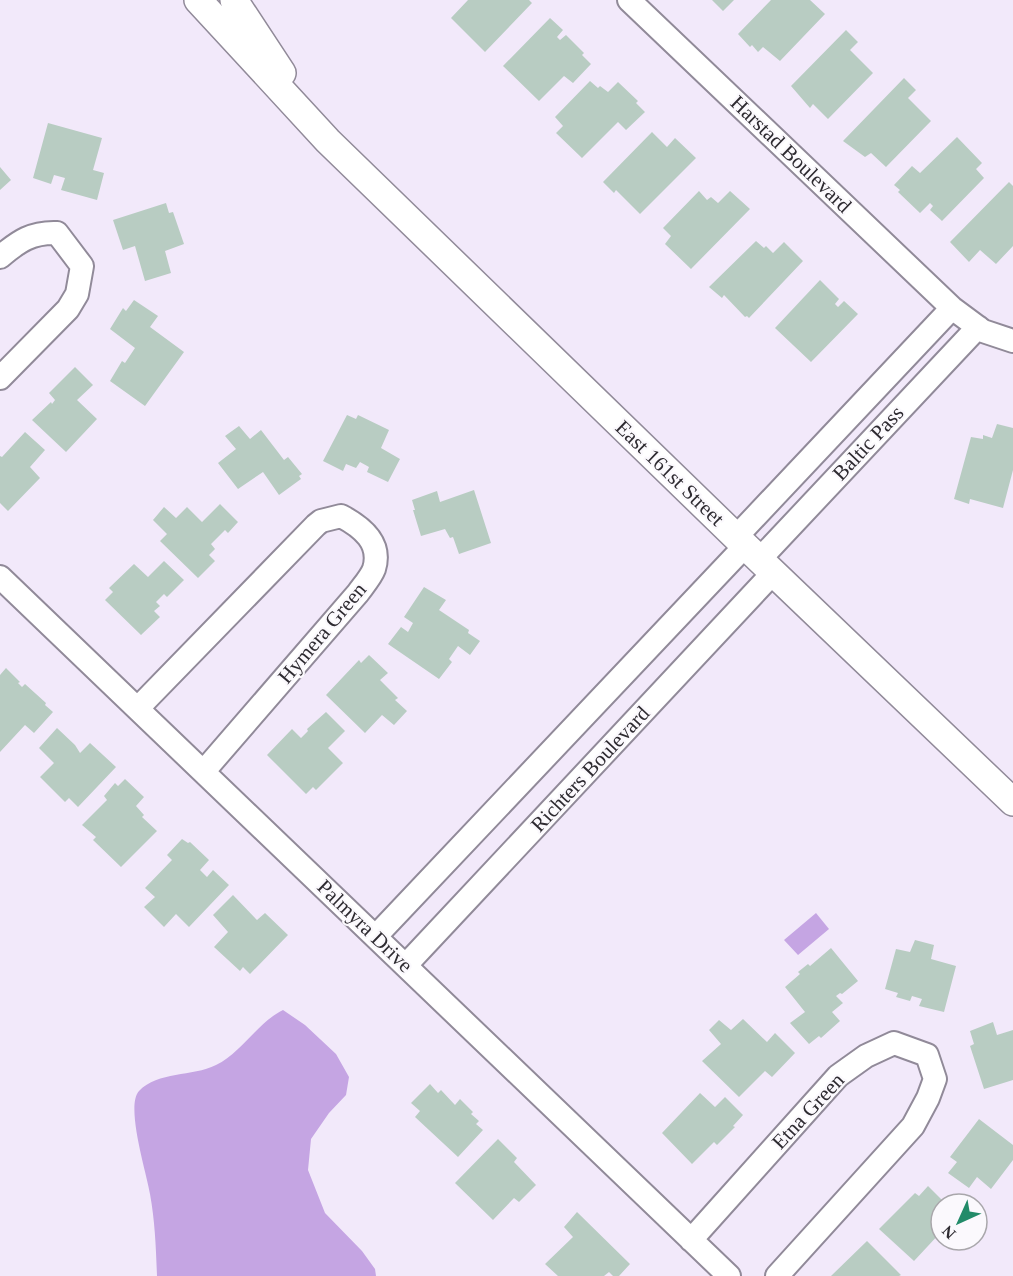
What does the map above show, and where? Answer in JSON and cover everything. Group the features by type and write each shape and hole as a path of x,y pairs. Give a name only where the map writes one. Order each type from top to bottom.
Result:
{"street":[{"name":"East 161st Street","path":"198,0 328,141 753,554 1013,802"},
{"name":"East 161st Street","path":"234,0 328,141"},
{"name":"Harstad Boulevard","path":"629,0 952,308 983,331 1013,341"},
{"path":"0,257 18,242 41,232 57,233 82,266 77,294 68,309 0,378"},
{"name":"Baltic Pass","path":"753,554 952,308"},
{"name":"Baltic Pass","path":"753,554 978,327"},
{"name":"Hymera Green","path":"138,708 316,525 321,521 341,516 356,524 373,542 377,553 374,571 358,593 204,771"},
{"name":"Richters Boulevard","path":"376,936 753,554"},
{"name":"Richters Boulevard","path":"406,965 753,554"},
{"name":"Palmyra Drive","path":"0,577 692,1240 719,1273"},
{"name":"Etna Green","path":"692,1240 838,1076 866,1056 894,1043 927,1055 935,1079 913,1126 777,1276"}],"shaded area":[{"path":"816,913 829,929 798,955 784,940"},
{"path":"283,1010 305,1025 336,1054 349,1077 346,1095 329,1113 311,1139 308,1170 325,1213 362,1251 375,1269 376,1276 157,1276 152,1204 138,1141 134,1111 135,1099 139,1091 156,1080 216,1065 234,1053 265,1022"}],"building":[{"path":"468,0 529,0 532,3 485,52 451,18"},
{"path":"712,0 734,0 723,11"},
{"path":"771,0 810,0 825,14 780,61 763,47 758,52 752,45 750,47 738,34"},
{"path":"550,18 563,30 557,37 560,40 566,35 584,53 582,55 591,64 573,83 564,76 539,101 503,66"},
{"path":"846,30 858,42 850,50 873,73 828,119 813,104 810,108 791,86"},
{"path":"904,78 916,90 908,98 931,121 886,167 871,153 865,157 843,141"},
{"path":"590,81 598,88 600,86 608,92 618,82 638,101 636,103 645,112 626,130 618,122 582,158 556,133 563,126 555,117"},
{"path":"48,123 102,138 93,170 104,173 97,200 61,190 65,178 54,175 51,184 33,178"},
{"path":"652,132 667,147 675,138 696,158 640,214 616,190 614,193 603,182"},
{"path":"957,137 982,163 976,169 984,178 942,221 930,210 933,206 930,203 920,213 898,192 900,190 894,185 912,166 920,173"},
{"path":"0,167 11,180 0,190"},
{"path":"1009,182 1013,186 1013,246 996,264 980,250 969,262 950,242"},
{"path":"699,191 707,200 711,197 718,203 730,191 750,209 691,269 665,244 671,236 663,228"},
{"path":"166,203 169,213 173,212 184,244 165,251 171,273 145,281 135,246 123,250 113,220"},
{"path":"756,241 773,253 784,242 803,261 749,318 745,317 724,295 722,298 709,287"},
{"path":"820,280 839,299 835,304 838,307 844,301 858,314 811,362 775,328"},
{"path":"134,300 158,316 150,327 184,352 145,406 110,381 122,361 125,363 135,348 110,329 123,308 126,311"},
{"path":"75,367 93,385 77,400 97,419 66,452 32,420 51,402 52,404 55,400 49,393"},
{"path":"347,415 356,419 358,415 389,430 381,448 400,459 388,482 367,472 369,467 360,462 356,468 346,464 343,471 323,461"},
{"path":"997,424 1013,428 1013,470 1003,508 970,499 969,504 954,499 971,437 983,439 983,435 992,438"},
{"path":"239,426 250,439 261,430 284,460 288,457 302,474 299,476 301,479 279,495 263,472 238,489 218,463 236,449 225,436"},
{"path":"25,432 45,450 30,467 40,478 8,511 0,503 0,456 2,457"},
{"path":"474,490 491,543 459,554 453,537 450,538 445,529 421,536 412,500 437,491 440,502"},
{"path":"220,504 238,522 228,533 225,530 211,544 215,549 209,555 215,561 198,578 160,541 167,534 153,520 164,507 176,518 187,507 202,522"},
{"path":"164,561 184,580 167,597 164,594 156,602 160,606 154,611 160,617 141,635 105,600 113,592 109,588 134,564 148,577"},
{"path":"424,587 446,600 439,610 469,630 468,633 480,641 470,655 458,646 449,659 452,662 439,679 388,644 401,627 408,632 413,623 404,617"},
{"path":"369,655 388,673 380,680 398,698 395,700 407,711 394,725 382,715 365,733 326,695 359,660 361,663"},
{"path":"6,668 22,687 25,684 53,712 34,733 25,725 0,752 0,675"},
{"path":"326,712 345,731 328,748 343,763 316,790 313,787 306,794 267,755 292,729 301,738 308,731 307,729"},
{"path":"57,728 80,753 90,743 116,767 78,807 69,798 65,802 40,777 54,763 39,748"},
{"path":"125,779 144,797 136,806 144,815 142,817 157,831 121,867 93,840 96,837 82,825 107,800 104,796 115,783 118,786"},
{"path":"182,839 190,842 209,860 200,870 207,877 213,870 229,885 189,927 176,914 164,927 144,907 155,897 145,888 172,860 167,855"},
{"path":"233,895 257,920 265,913 288,935 250,974 243,967 240,971 214,947 228,932 213,915"},
{"path":"915,940 934,945 931,959 956,966 944,1012 919,1006 922,999 912,996 910,1001 896,997 898,993 885,989 896,949 910,952"},
{"path":"831,948 858,981 836,996 843,1003 832,1012 840,1021 821,1038 819,1036 809,1044 790,1023 805,1012 785,987 800,974 798,972 808,964 810,966"},
{"path":"743,1019 767,1042 775,1033 795,1053 772,1077 765,1071 739,1097 702,1061 721,1044 709,1030 719,1020 731,1030"},
{"path":"993,1022 997,1035 1013,1030 1013,1080 984,1089 970,1046 974,1044 970,1031"},
{"path":"430,1084 438,1093 441,1090 455,1105 460,1099 473,1112 471,1114 479,1121 476,1124 483,1130 458,1157 415,1117 420,1111 411,1103"},
{"path":"700,1093 715,1107 725,1097 743,1115 733,1126 735,1127 717,1145 714,1142 692,1164 662,1133"},
{"path":"979,1119 1013,1145 1013,1160 991,1189 977,1177 969,1188 948,1173 957,1162 950,1157"},
{"path":"498,1139 517,1158 514,1162 536,1185 519,1202 514,1198 493,1220 455,1183"},
{"path":"928,1186 934,1192 929,1192 929,1245 914,1261 879,1229 915,1193 919,1196"},
{"path":"577,1212 630,1264 619,1276 613,1276 609,1272 604,1276 558,1276 545,1264 573,1237 564,1227"},
{"path":"867,1241 901,1275 831,1276"}]}
